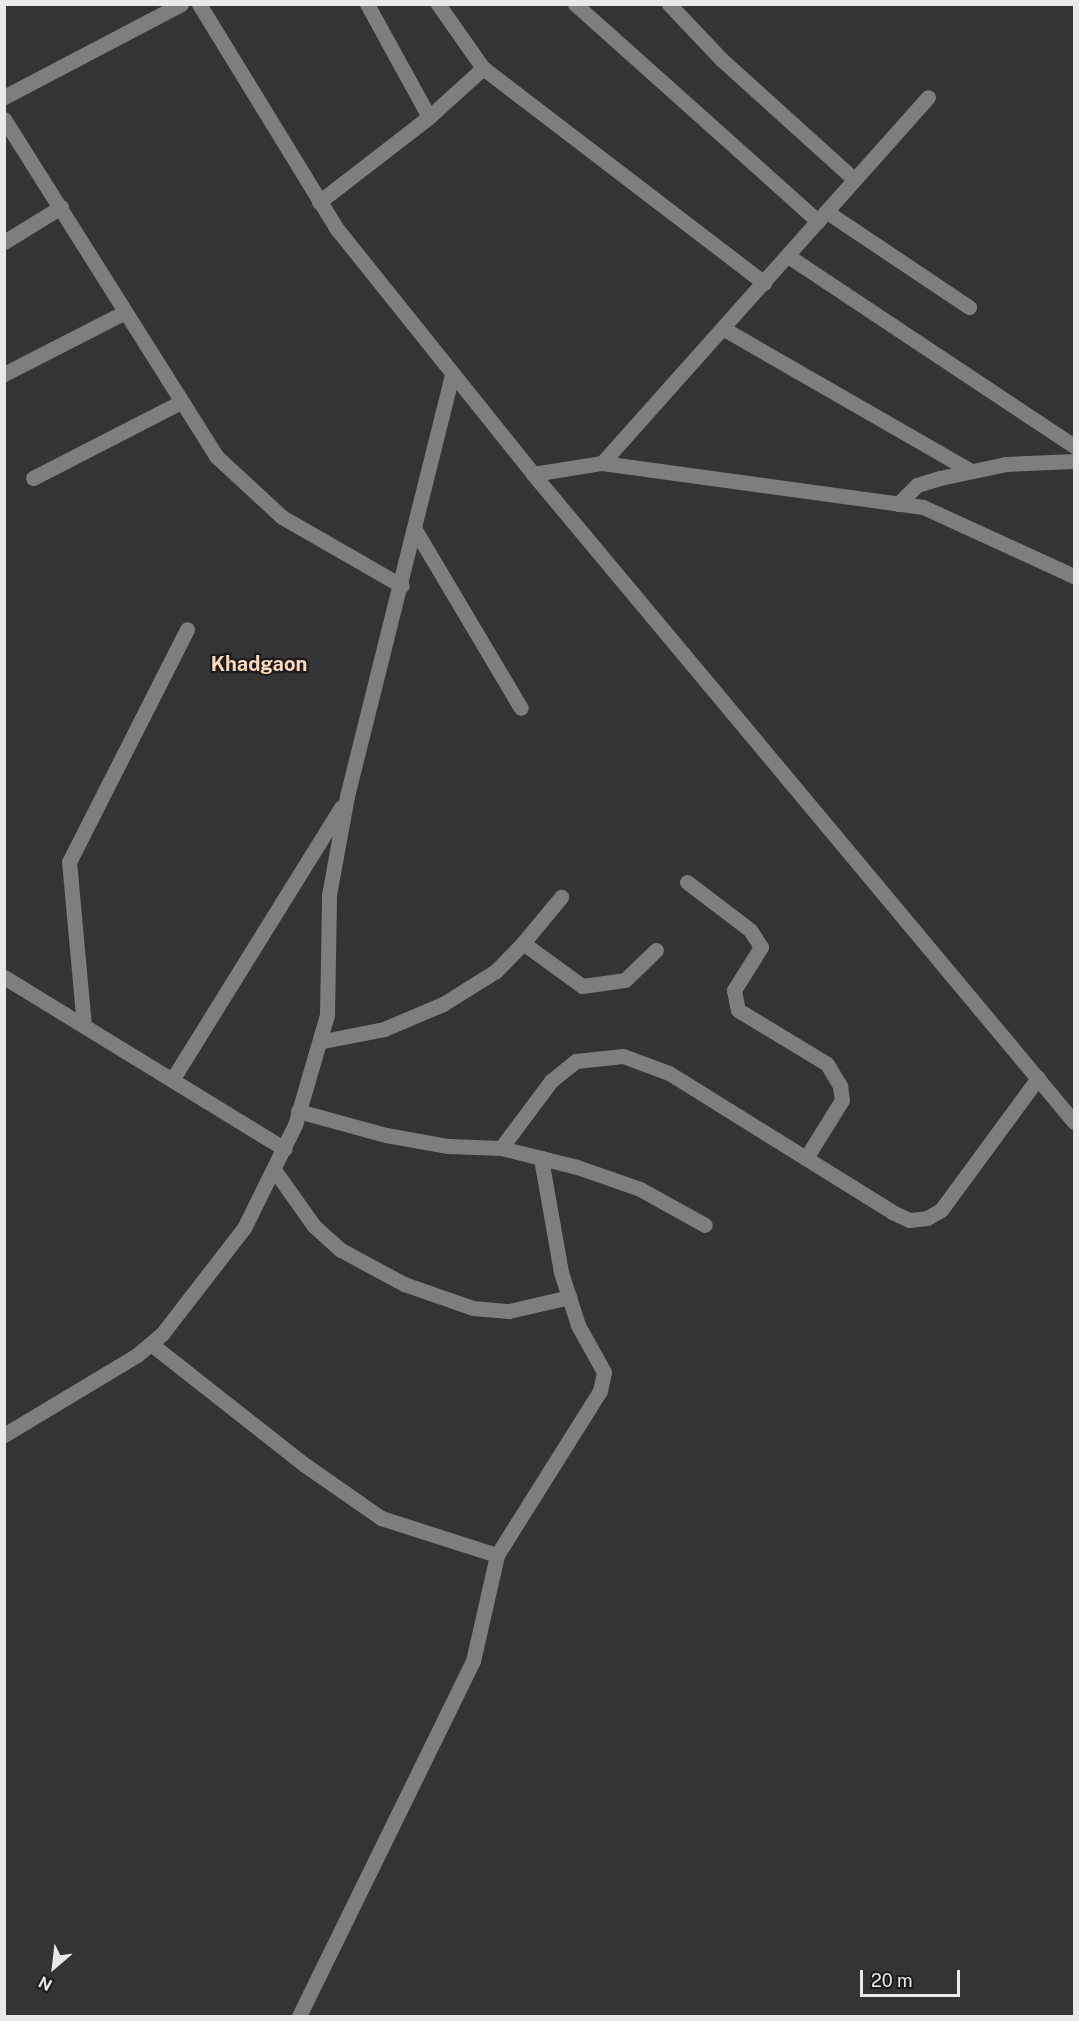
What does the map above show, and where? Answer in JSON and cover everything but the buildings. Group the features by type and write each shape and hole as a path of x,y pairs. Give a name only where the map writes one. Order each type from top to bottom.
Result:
{"street":[{"path":"4,97 181,4"},
{"path":"199,4 319,202 452,375 1074,1122"},
{"path":"367,4 429,117"},
{"path":"438,4 483,68 764,283"},
{"path":"575,4 823,216 969,307"},
{"path":"669,4 721,59 854,179"},
{"path":"319,202 429,117 483,68"},
{"path":"602,463 724,329 928,97"},
{"path":"4,119 61,207 180,402 217,457 260,501 402,586"},
{"path":"4,242 61,207"},
{"path":"788,256 1074,446"},
{"path":"4,374 125,312"},
{"path":"724,329 971,471"},
{"path":"4,1435 151,1344 218,1266 275,1171 285,1149 323,1041 330,975 330,895 347,796 402,586 452,375"},
{"path":"33,478 180,402"},
{"path":"898,504 917,484 971,471 1074,461"},
{"path":"533,474 602,463 898,504 947,515 1074,576"},
{"path":"414,528 521,708"},
{"path":"84,1026 69,862 187,629"},
{"path":"172,1080 347,796"},
{"path":"687,882 750,930 761,947 734,990 738,1010 827,1064 840,1086 842,1100 806,1158"},
{"path":"323,1041 384,1029 443,1004 496,971 523,944 561,897"},
{"path":"523,944 582,986 625,980 657,950"},
{"path":"4,977 285,1149"},
{"path":"501,1148 551,1081 576,1061 602,1055 639,1061 669,1073 892,1212 909,1220 927,1218 940,1210 1038,1078"},
{"path":"298,1111 386,1135 448,1146 501,1148 541,1158 640,1189 705,1225"},
{"path":"298,2016 473,1661 497,1555 600,1391 604,1372 578,1325 569,1297 541,1158"},
{"path":"275,1171 323,1234 341,1250 404,1284 472,1308 508,1311 569,1297"},
{"path":"151,1344 381,1518 497,1555"}],"district":[{"name":"Khadgaon","path":"259,664"}]}
